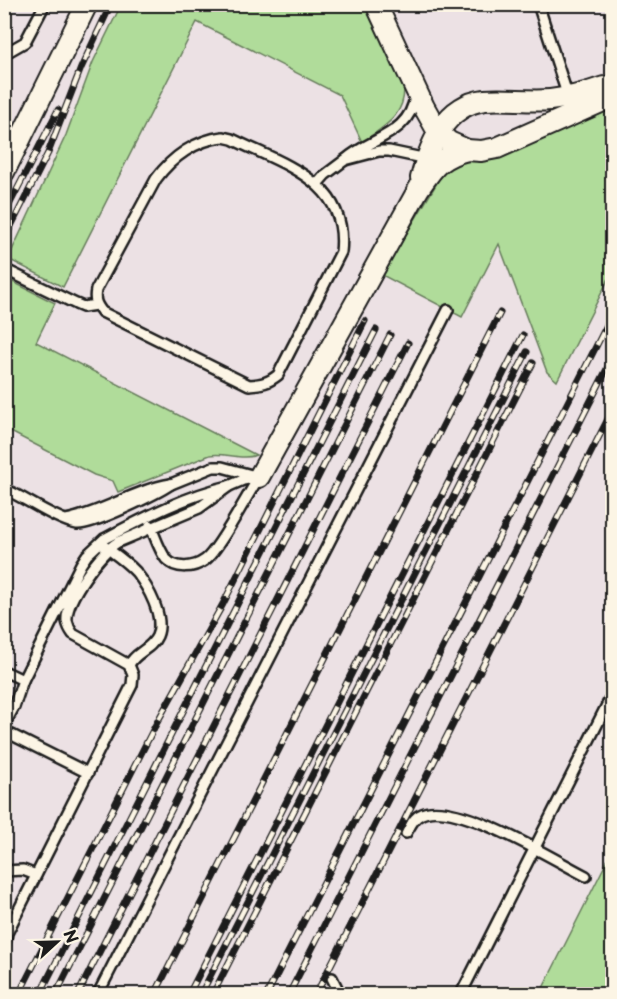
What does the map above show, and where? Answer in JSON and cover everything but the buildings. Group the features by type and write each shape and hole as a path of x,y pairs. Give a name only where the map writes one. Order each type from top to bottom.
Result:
{"street":[{"path":"4,172 87,4"},
{"path":"376,4 438,132 449,142 466,150"},
{"path":"259,477 418,190 436,164 434,160 438,132 450,116 469,104 484,100 549,100 612,84"},
{"path":"434,160 466,150 481,151 497,148 612,96"}],"lane":[{"path":"4,54 25,42 45,4"},
{"path":"538,4 568,97"},
{"path":"318,183 357,149 400,127 414,106 416,90"},
{"path":"223,137 232,139 318,183 335,207 343,236 341,252 278,375 269,382 249,385 102,312 96,305 94,297 96,290 156,178 165,166 193,146 207,139 223,137"},
{"path":"345,160 379,151 434,160"},
{"path":"4,269 83,307 96,305"},
{"path":"98,994 448,310"},
{"path":"4,489 77,524 89,522 213,467 222,467 259,477"},
{"path":"4,725 14,707 23,681 87,555 147,518 194,496 259,477"},
{"path":"147,518 169,562 177,566 195,566 211,555 259,477"},
{"path":"4,948 6,934 132,685 133,675 129,665 73,634 67,620 68,611 103,546 152,529 199,508 229,486"},
{"path":"103,546 135,572 159,615 160,624 152,645 135,656 129,665"},
{"path":"4,671 23,681"},
{"path":"461,994 612,695"},
{"path":"4,731 88,773"},
{"path":"406,833 420,815 429,812 443,812 479,820 586,876"},
{"path":"4,871 23,870 36,875"},
{"path":"332,978 340,994"}],"shaded area":[{"path":"5,5 612,5 612,994 5,994"}],"green space":[{"path":"121,5 366,5 403,80 404,91 399,110 387,124 362,142 340,95 197,22 63,287 8,259 66,135 93,62"},
{"path":"612,105 612,272 557,381 547,372 499,244 462,317 382,275 441,176 451,165"},
{"path":"5,278 55,303 36,342 256,455 245,457 210,455 118,492 113,481 94,475 5,429"},
{"path":"612,851 612,994 540,994"}],"railway":[{"path":"4,240 48,153 81,68 111,4"},
{"path":"4,215 58,110"},
{"path":"155,994 500,313"},
{"path":"267,994 612,315"},
{"path":"19,994 155,726 223,604 365,321"},
{"path":"40,994 376,330"},
{"path":"56,994 390,335"},
{"path":"189,994 523,335"},
{"path":"78,994 408,343"},
{"path":"201,994 527,352"},
{"path":"289,994 612,359"},
{"path":"213,994 533,363"},
{"path":"316,994 612,411"}]}
